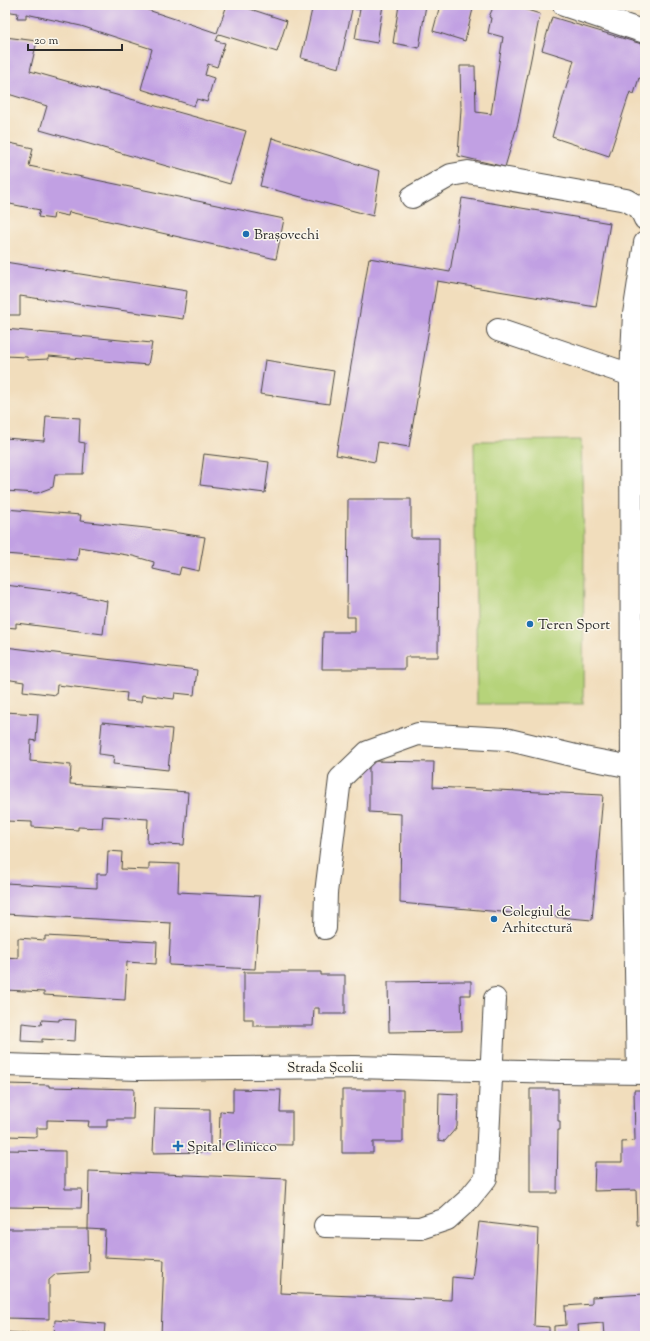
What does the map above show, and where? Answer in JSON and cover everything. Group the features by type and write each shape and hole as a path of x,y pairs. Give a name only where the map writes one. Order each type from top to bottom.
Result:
{"street":[{"path":"564,5 645,32"},
{"path":"412,197 451,175 468,172 626,200 640,208 645,219"},
{"path":"641,1073 632,767 631,375 634,314 645,243"},
{"path":"498,330 631,375"},
{"path":"325,928 326,893 340,779 368,752 418,734 490,738 505,739 584,758 632,767"},
{"path":"325,1226 420,1228 447,1219 468,1200 486,1178 495,999"},
{"name":"Strada Școlii","path":"5,1065 140,1069 354,1067 641,1073"}],"green space":[{"name":"Teren Sport","path":"581,440 584,543 583,704 477,704 474,441"}],"building":[{"path":"5,5 133,5 217,33 227,5 238,5 287,21 277,52 219,34 216,41 225,43 217,67 208,64 205,75 214,78 207,102 197,99 194,106 141,89 152,49 81,26 26,14 26,18 17,18 18,13 5,11"},
{"path":"313,5 353,5 339,68 301,58"},
{"path":"356,5 383,5 377,43 355,39 360,9 355,9"},
{"path":"399,5 426,5 419,48 393,43"},
{"path":"440,5 474,5 465,41 433,31"},
{"path":"494,5 511,5 540,14 518,123 505,167 458,156 461,109 460,66 475,66 476,112 491,114 503,37 488,33 491,18 489,17"},
{"path":"552,17 645,45 645,80 639,78 634,94 630,92 609,156 552,137 574,60 542,50"},
{"path":"5,37 37,41 30,71 246,131 230,184 40,130 47,106 5,93"},
{"path":"272,138 380,171 373,216 260,186"},
{"path":"5,142 33,148 29,166 284,219 276,259 69,212 68,216 54,213 53,219 38,217 40,210 5,203"},
{"path":"462,198 610,223 596,307 437,281 409,447 378,442 375,462 336,455 369,258 450,272"},
{"path":"5,262 187,291 183,319 20,296 20,315 5,315"},
{"path":"5,329 152,343 148,365 49,356 49,359 28,360 27,357 5,356"},
{"path":"265,360 334,371 329,404 260,394"},
{"path":"46,416 80,418 79,442 85,443 83,474 55,474 53,487 37,493 5,491 5,438 44,441"},
{"path":"204,454 269,462 265,493 200,485"},
{"path":"348,499 411,499 411,538 439,538 438,657 405,657 405,669 322,669 323,632 355,632 355,617 347,617"},
{"path":"5,509 81,515 80,521 146,528 205,537 199,571 181,567 179,575 153,569 154,562 133,556 79,547 77,560 5,554"},
{"path":"5,585 62,592 107,601 103,634 16,623 16,628 5,627"},
{"path":"5,647 197,670 194,695 175,693 174,699 142,695 141,702 126,701 127,693 57,685 56,695 23,691 24,682 5,679"},
{"path":"5,712 38,714 36,741 31,740 30,761 71,765 70,784 188,792 184,845 147,843 148,819 103,816 102,828 78,827 78,830 32,827 32,822 5,821"},
{"path":"102,722 172,729 168,770 113,764 114,756 99,754"},
{"path":"369,761 434,762 433,787 603,795 592,920 400,903 401,814 369,812"},
{"path":"108,851 122,852 121,869 149,870 149,863 179,864 178,892 260,896 255,969 169,965 171,923 5,914 5,883 97,888 97,874 107,874"},
{"path":"45,936 157,942 156,964 127,962 125,1000 44,995 44,992 5,990 5,957 18,958 18,938 45,940"},
{"path":"244,972 321,972 321,975 345,975 345,1014 319,1014 319,1008 314,1008 313,1026 253,1026 253,1019 244,1019"},
{"path":"471,981 471,995 461,995 462,1031 389,1032 388,982"},
{"path":"59,1019 76,1020 75,1041 42,1039 42,1042 21,1041 22,1023 41,1025 42,1020 59,1021"},
{"path":"5,1084 49,1085 49,1087 134,1089 133,1119 107,1119 107,1127 88,1127 89,1121 47,1120 47,1128 37,1128 37,1137 7,1136 8,1127 5,1127"},
{"path":"233,1089 281,1090 280,1112 292,1112 292,1145 219,1144 220,1111 233,1112"},
{"path":"530,1089 558,1089 558,1121 560,1121 560,1130 558,1130 557,1193 530,1193"},
{"path":"342,1090 403,1090 403,1142 373,1142 373,1153 342,1153"},
{"path":"634,1090 645,1090 645,1225 637,1225 636,1190 594,1191 595,1162 622,1162 622,1142 635,1141"},
{"path":"439,1093 458,1094 457,1127 445,1141 438,1140"},
{"path":"155,1108 210,1109 210,1152 153,1153"},
{"path":"5,1150 65,1151 65,1189 82,1189 81,1208 5,1207"},
{"path":"89,1171 286,1179 280,1293 451,1300 452,1277 472,1279 479,1222 538,1229 534,1326 549,1327 549,1336 161,1336 164,1260 104,1257 105,1230 88,1229"},
{"path":"5,1229 88,1229 89,1272 56,1274 49,1280 49,1319 5,1318"},
{"path":"645,1294 645,1336 604,1336 603,1323 578,1325 579,1336 554,1336 554,1326 566,1325 565,1306 592,1304 592,1297"},
{"path":"55,1320 105,1324 104,1336 54,1336"},
{"path":"5,1332 48,1335 48,1336 5,1336"}],"place":[{"name":"Brașovechi","path":"246,234"},
{"name":"Teren Sport","path":"530,624"},
{"name":"Colegiul de Arhitectură","path":"494,919"},
{"name":"Spital Clinicco","path":"178,1146"}]}
